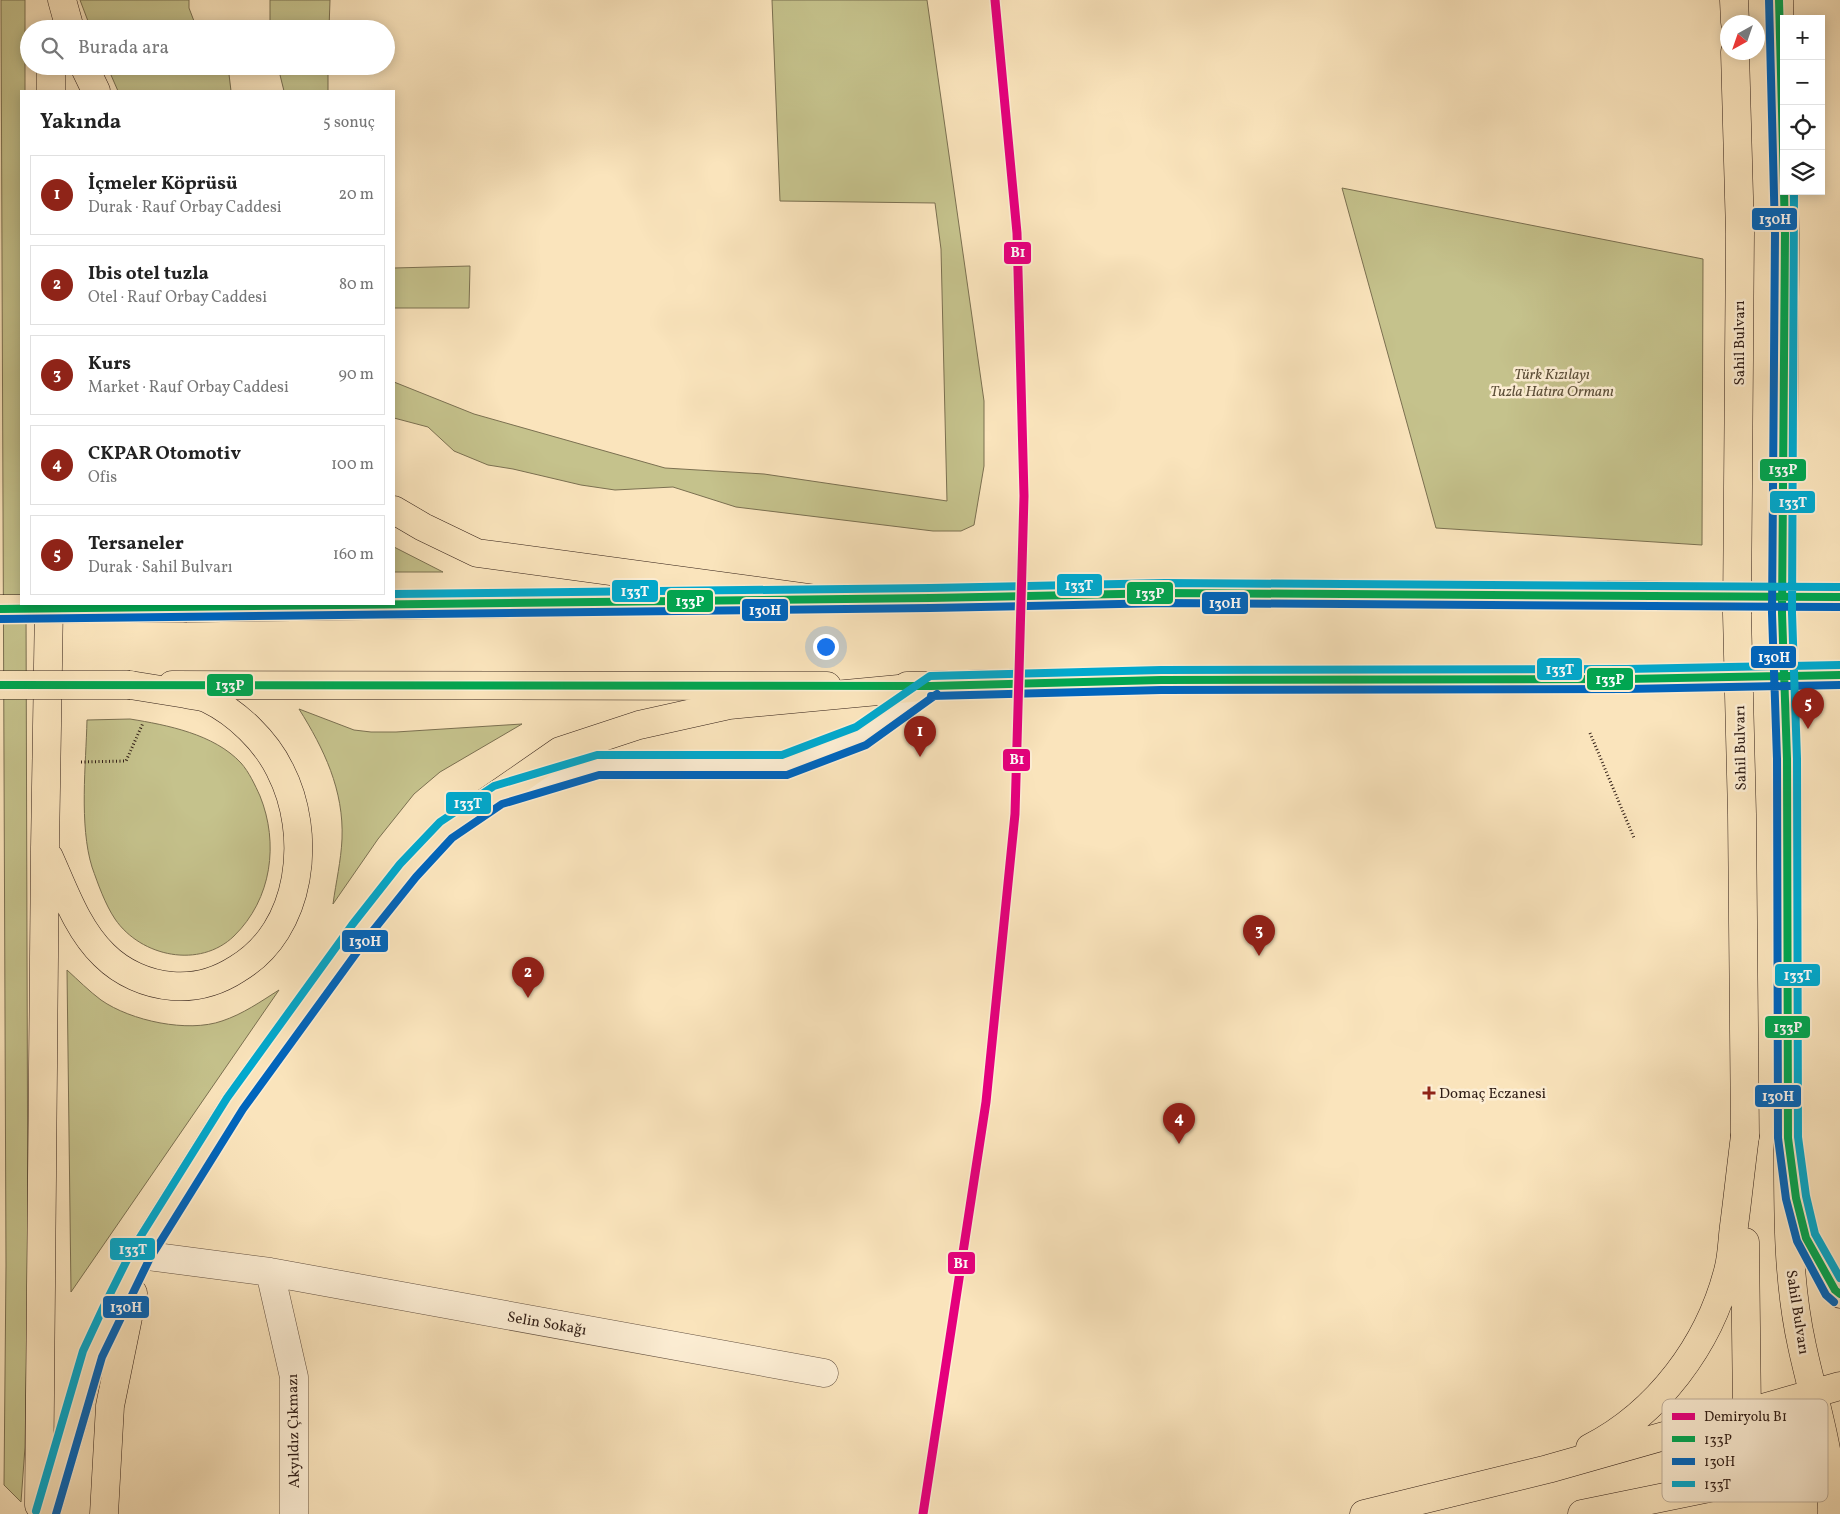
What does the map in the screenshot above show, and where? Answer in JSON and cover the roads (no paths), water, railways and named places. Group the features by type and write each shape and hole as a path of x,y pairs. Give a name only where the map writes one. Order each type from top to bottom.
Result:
{"main road":[{"path":"51,0 51,20"},
{"path":"62,0 68,20"},
{"path":"1734,0 1735,15"},
{"name":"Sahil Bulvarı","path":"1779,0 1785,234 1782,613 1787,759 1788,1205 1791,1274 1802,1346 1816,1399"},
{"name":"Sahil Bulvarı","path":"1735,60 1740,233 1737,614 1742,814 1747,1399"},
{"path":"51,75 51,90"},
{"path":"88,75 96,90"},
{"path":"395,511 423,527 477,553 817,598"},
{"path":"395,603 930,598 1165,593 1840,597"},
{"path":"39,1514 49,605"},
{"path":"0,609 270,605"},
{"path":"0,685 931,686 1161,680 1626,679 1840,675"},
{"path":"45,848 71,906 87,935 104,955 125,971 144,980 186,987 206,984 226,976 248,963 280,925 290,902 296,879 299,854 292,802 281,770 269,751 252,731 228,711 207,698 130,685"},
{"path":"46,1514 93,1354 140,1255 235,1103 360,931 408,870 446,830 560,751 639,725 729,705 931,686"},
{"path":"1548,1469 1599,1443 1634,1419 1655,1400 1683,1368 1709,1326 1728,1271 1745,1136"},
{"path":"1788,1138 1796,1198 1806,1238 1835,1290 1840,1294"},
{"path":"104,1514 110,1406 140,1255"},
{"path":"1794,1399 1840,1386"},
{"path":"1364,1514 1548,1469 1662,1437"},
{"name":"Sahil Bulvarı","path":"1828,1440 1834,1460"},
{"path":"1832,1514 1834,1460"},
{"path":"1594,1512 1662,1498"},
{"path":"1594,1512 1661,1506 1682,1514"}],"street":[{"path":"140,1255 270,1272"},
{"name":"Selin Sokağı","path":"270,1272 824,1373"},
{"name":"Akyıldız Çıkmazı","path":"270,1272 294,1377 294,1514"}],"lane":[{"path":"498,795 598,765 784,765 861,736 931,686"}],"rail line":[{"name":"B1","path":"923,1514 986,1102 1015,814 1024,496 1017,233 995,0"}],"place":[{"name":"Tersaneler","path":"1808,729"},
{"name":"İçmeler Köprüsü","path":"920,757"},
{"name":"Kurs","path":"1259,956"},
{"name":"Ibis otel tuzla","path":"528,998"},
{"name":"Domaç Eczanesi","path":"1429,1093"},
{"name":"CKPAR Otomotiv","path":"1179,1144"}],"park label":[{"name":"Türk Kızılayı Tuzla Hatıra Ormanı","path":"1552,382"}]}
